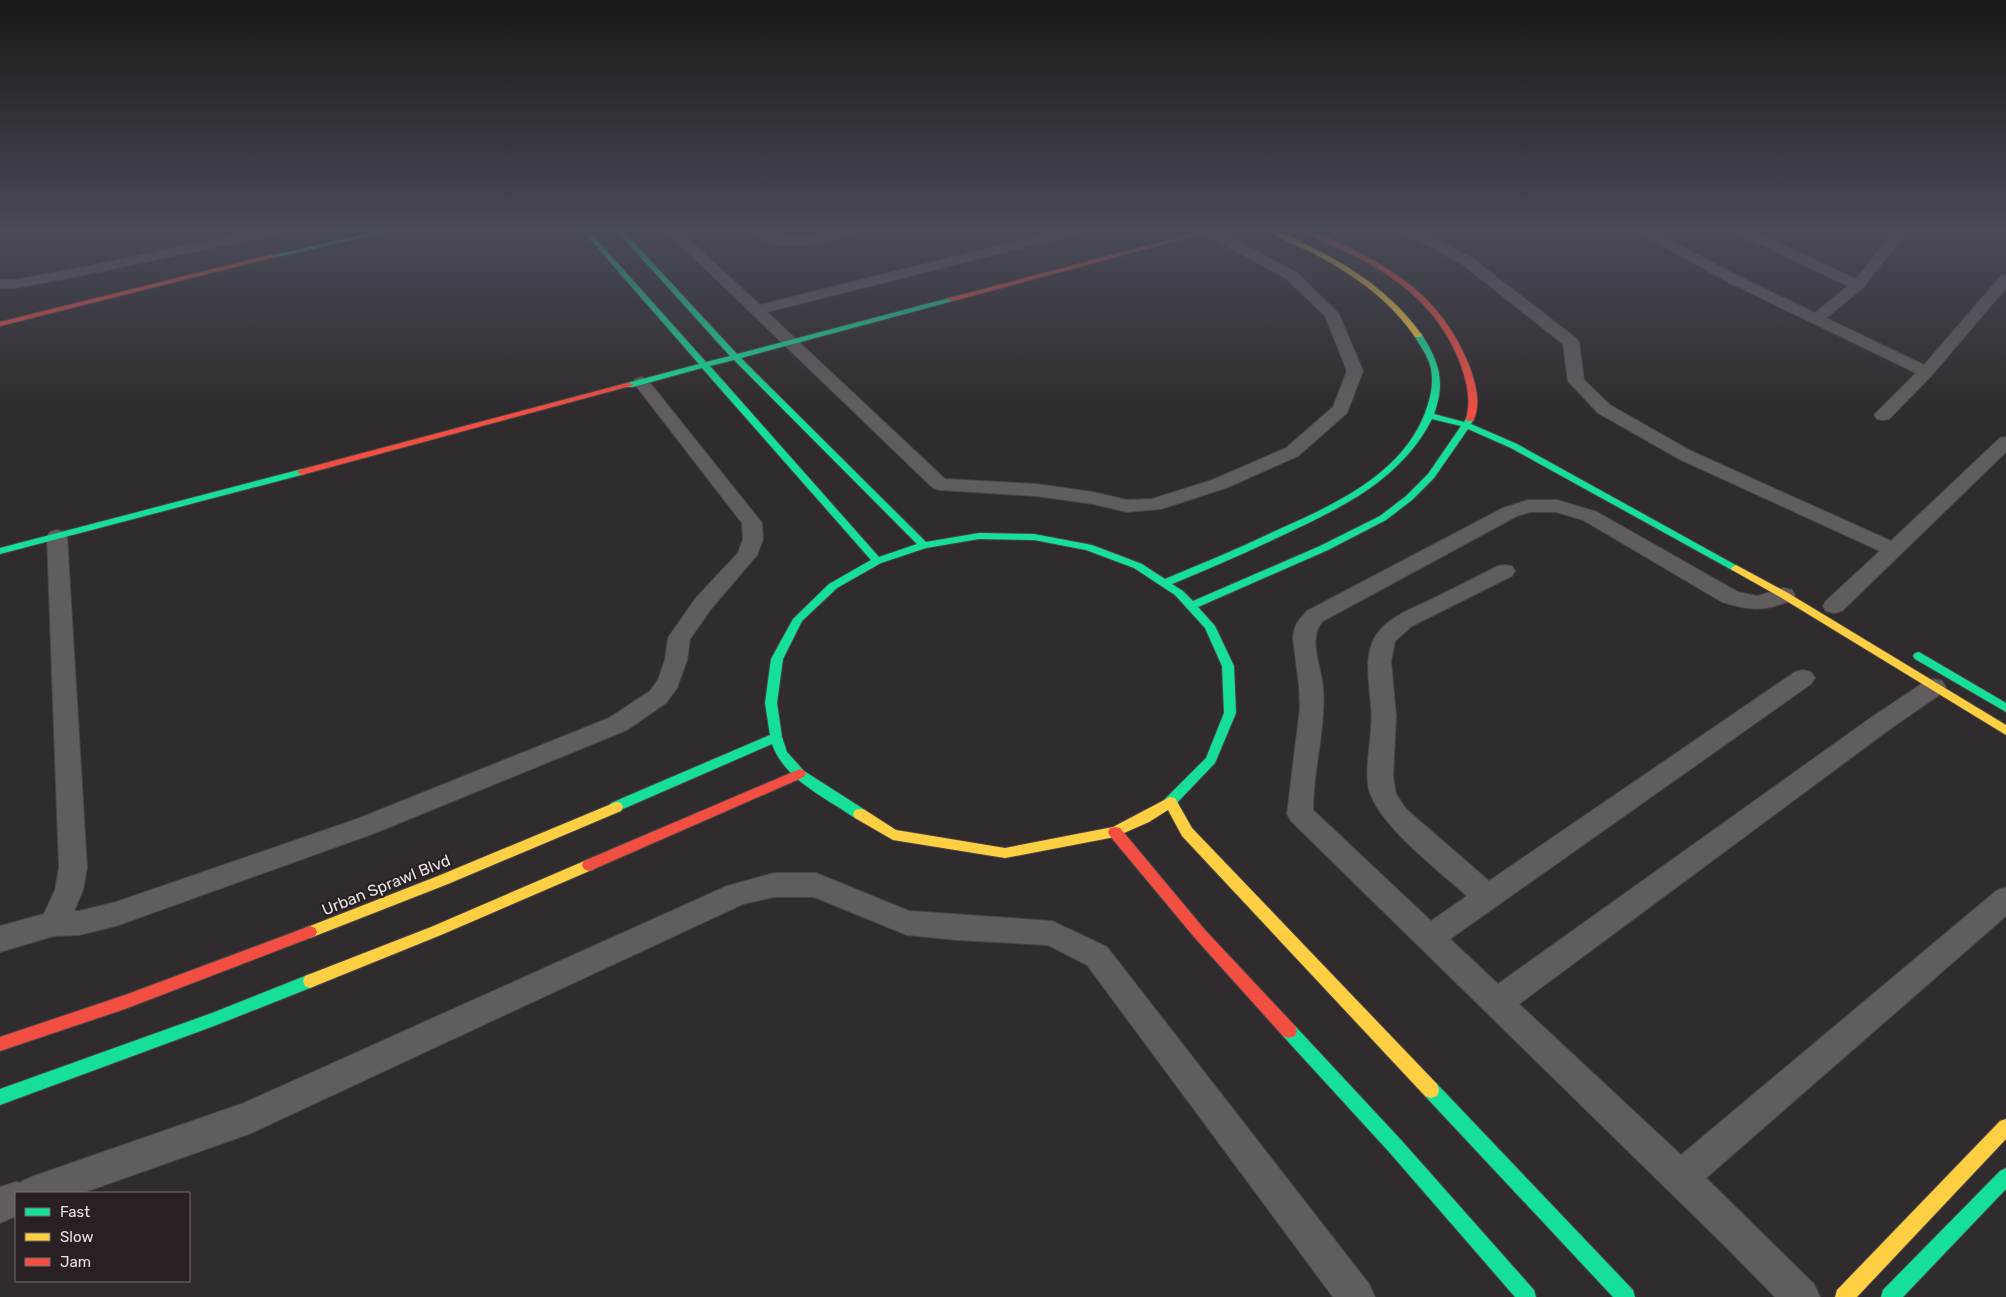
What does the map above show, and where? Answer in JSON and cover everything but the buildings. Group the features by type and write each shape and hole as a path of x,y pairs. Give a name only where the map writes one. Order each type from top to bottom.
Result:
{"street":[{"path":"0,324 128,292"},
{"path":"637,292 690,354 704,364 877,561"},
{"path":"678,292 730,345 735,356 924,545"},
{"path":"738,292 787,333 940,484 1036,490 1093,498 1127,506 1154,505 1219,484 1292,452 1341,409 1355,371 1332,314 1308,292"},
{"path":"758,310 831,292"},
{"path":"762,336 787,333 959,292"},
{"path":"1164,583 1217,562 1260,542 1369,486 1399,461 1416,439 1428,415 1440,401 1435,370 1403,313 1378,292"},
{"path":"1191,606 1368,527 1409,499 1439,468 1473,411 1467,368 1452,335 1425,300 1414,292"},
{"path":"1506,292 1571,342 1576,381 1604,409 1685,455 1892,549"},
{"path":"1758,292 1926,372"},
{"path":"1816,319 1850,292"},
{"path":"1883,415 1926,372 1994,292"},
{"path":"0,551 735,356 787,333"},
{"path":"690,354 730,345"},
{"path":"0,940 54,924 79,923 116,914 366,826 618,724 658,697 669,682 676,660 679,638 703,604 747,555 753,540 752,523 641,382"},
{"path":"1428,415 1466,425 1514,446 1784,595 2006,732"},
{"path":"1834,606 2006,442"},
{"path":"1784,595 1762,604 1749,603 1730,597 1590,516 1557,506 1528,506 1510,512 1315,616 1307,624 1305,632 1306,650 1312,685 1312,708 1303,782 1299,799 1300,814 1680,1178 1801,1297"},
{"path":"54,924 69,890 73,868 57,536"},
{"path":"979,536 1034,537 1088,547 1138,566 1179,593 1210,626 1228,666 1230,712 1211,760 1170,802 1144,818 1115,832 1005,853 893,835 800,774 782,754 776,737 771,703 777,659 798,620 833,586 877,561 924,545 979,536"},
{"path":"1488,897 1397,816 1387,802 1381,787 1380,764 1384,718 1381,657 1384,642 1394,629 1404,621 1505,571"},
{"path":"1908,650 2006,708"},
{"path":"1429,938 1803,678"},
{"path":"1496,1003 1873,729 1934,688"},
{"name":"Urban Sprawl Blvd","path":"0,1044 174,986 423,888 644,797 776,737"},
{"path":"0,1097 214,1019 436,931 800,774"},
{"path":"1170,802 1187,832 1626,1297"},
{"path":"1115,832 1149,875 1242,982 1353,1100 1527,1297"},
{"path":"37,1192 249,1118 737,894 774,885 816,885 907,922 957,928 1052,933 1097,956 1356,1297"},
{"path":"1680,1178 2006,899"},
{"path":"1844,1297 2006,1127"},
{"path":"1890,1297 2006,1177"},
{"path":"0,1205 15,1199"}],"traffic: fast":[{"path":"639,292 877,561"},
{"path":"676,292 735,356 924,545"},
{"path":"630,385 950,299"},
{"path":"1164,583 1251,546 1337,505 1369,486 1395,464 1419,435 1433,403 1436,386 1435,369 1418,335"},
{"path":"1428,415 1466,425 1514,446 1736,568"},
{"path":"1191,606 1324,548 1383,518 1409,498 1431,476 1470,419"},
{"path":"0,551 302,472"},
{"path":"979,536 1034,537 1088,547 1138,566 1179,593 1210,626 1228,666 1230,713 1211,760 1167,804"},
{"path":"860,814 800,774 782,754 776,737 771,703 777,659 798,619 833,586 877,561 924,545 979,536"},
{"path":"1919,656 2006,708"},
{"path":"616,807 776,737"},
{"path":"0,1097 214,1019 310,981"},
{"path":"1289,1031 1396,1147 1527,1297"},
{"path":"1431,1090 1626,1297"},
{"path":"1890,1297 2006,1177"}],"traffic: slow":[{"path":"1378,292 1405,317 1418,335"},
{"path":"1736,568 1784,595 2006,731"},
{"path":"1170,802 1187,832 1431,1090"},
{"path":"860,814 893,835 1005,853 1115,832 1167,804"},
{"path":"310,932 443,880 616,807"},
{"path":"310,981 436,931 589,865"},
{"path":"1844,1297 2006,1127"}],"traffic: jam":[{"path":"0,324 130,292"},
{"path":"950,299 978,292"},
{"path":"1415,292 1441,320 1456,343 1472,389 1473,402 1470,419"},
{"path":"302,472 630,385"},
{"path":"589,865 800,774"},
{"path":"1115,832 1200,934 1289,1031"},
{"path":"0,1044 125,1002 310,932"}]}
